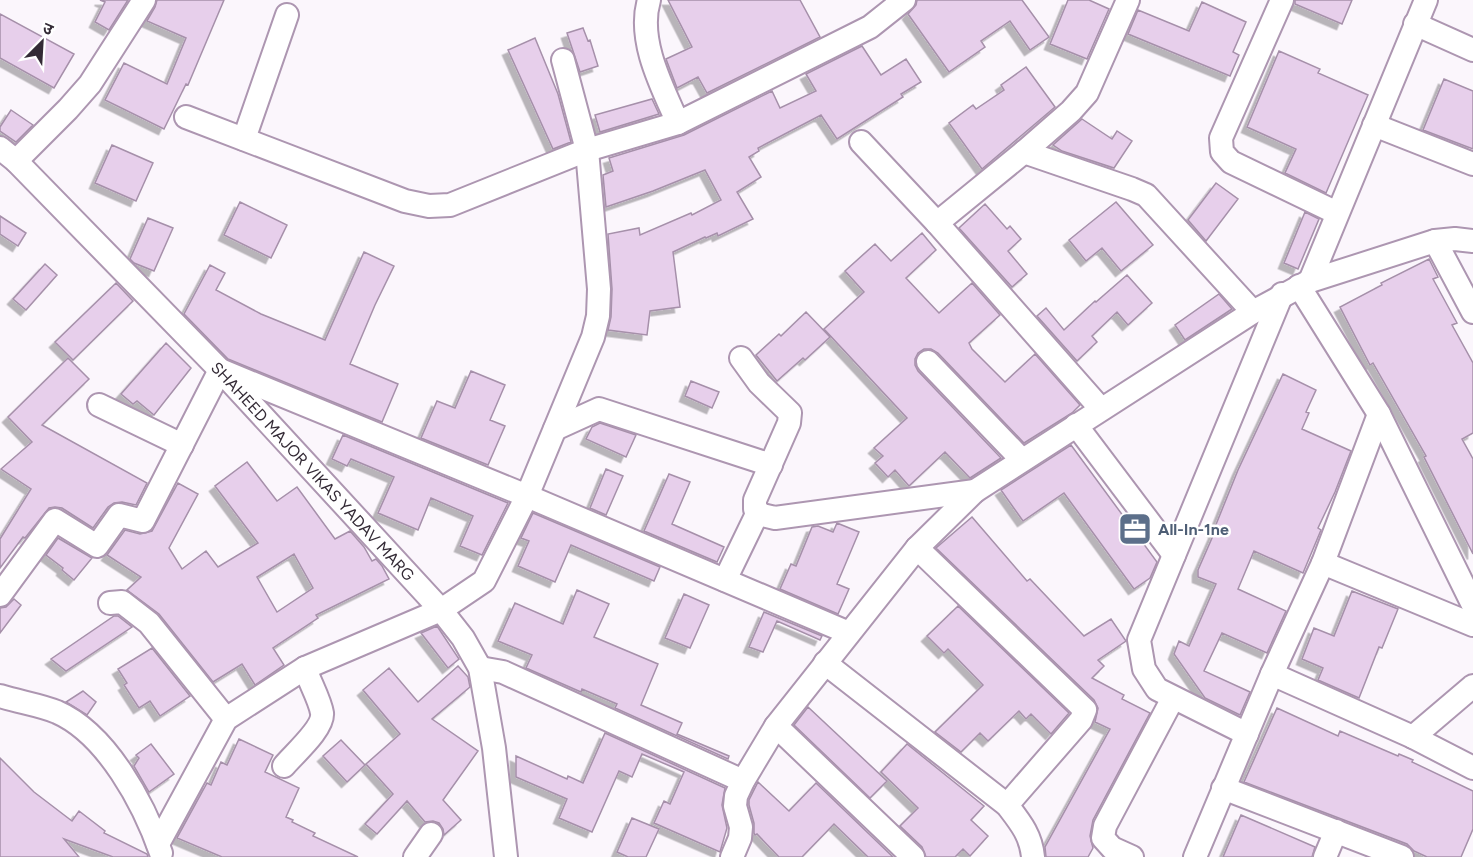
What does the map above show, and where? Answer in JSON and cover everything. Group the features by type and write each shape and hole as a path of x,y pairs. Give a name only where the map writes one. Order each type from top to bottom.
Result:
{"street":[{"path":"8,154 68,109 90,84 144,0"},
{"path":"649,0 645,13 652,64 678,123"},
{"path":"186,117 405,201 429,206 450,206 587,150 678,123 870,27 904,0"},
{"path":"937,223 1024,152 1071,111 1087,93 1127,0"},
{"path":"1282,0 1221,138 1222,152 1231,162 1337,213"},
{"path":"1247,734 1157,689 1144,669 1139,640 1174,555 1297,287 1337,213 1426,0"},
{"path":"244,139 287,15"},
{"path":"1415,24 1473,50"},
{"path":"161,851 226,719 305,668 441,610 484,582 527,496 593,337 598,316 599,290 587,150 563,60"},
{"path":"1374,125 1473,164"},
{"path":"861,142 937,223 1101,410"},
{"path":"1024,152 1146,195 1253,312"},
{"name":"SHAHEED MAJOR VIKAS YADAV MARG","path":"8,154 220,370 441,610 463,638 480,668 494,748 506,857"},
{"path":"732,857 740,838 741,827 735,806 736,796 742,781 776,726 917,548 975,491 1253,312 1297,287 1435,241 1455,239 1473,241"},
{"path":"1435,241 1473,312"},
{"path":"1297,287 1379,414 1473,605"},
{"path":"741,358 759,383 790,413 789,423 755,500 755,509 762,515 775,518 975,491"},
{"path":"928,362 1022,460"},
{"path":"0,595 55,520 97,546 119,515 143,521 220,370 527,496 849,633"},
{"path":"99,405 182,445"},
{"path":"555,429 599,409 771,465"},
{"path":"1195,857 1272,674 1323,563 1379,414"},
{"path":"1076,425 1174,555"},
{"path":"725,580 758,512"},
{"path":"917,548 1085,710 1081,720 1007,806"},
{"path":"1323,563 1473,625"},
{"path":"110,603 122,602 149,623 226,719"},
{"path":"825,663 1007,806 1027,831 1033,857"},
{"path":"284,766 321,722 322,713 305,668"},
{"path":"480,668 503,672 742,781"},
{"path":"1272,674 1413,737 1473,768"},
{"path":"1413,737 1473,686"},
{"path":"0,696 58,713 84,729 105,750 132,789 161,851"},
{"path":"1132,857 1112,848 1104,838 1105,826 1173,698"},
{"path":"776,726 913,857"},
{"path":"1223,788 1402,857"},
{"path":"1325,857 1336,831"},
{"path":"415,857 431,834"}],"building":[{"path":"100,0 128,0 109,30 95,22 105,2"},
{"path":"157,0 224,0 188,85 186,84 164,129 105,100 124,63 167,84 186,38 147,21"},
{"path":"668,0 800,0 820,37 707,93 698,77 677,88 666,59 692,47"},
{"path":"917,0 1022,0 1049,37 1030,50 1010,21 981,41 985,47 949,72 908,14 916,5"},
{"path":"1068,0 1089,0 1109,9 1087,59 1050,44"},
{"path":"1295,0 1352,0 1342,24 1295,4"},
{"path":"1202,2 1246,22 1233,52 1239,55 1230,76 1128,34 1138,10 1189,31"},
{"path":"0,14 74,54 54,88 0,58"},
{"path":"583,28 588,41 590,40 598,66 580,72 567,33"},
{"path":"535,38 558,94 571,142 553,149 508,50"},
{"path":"862,46 881,75 906,59 921,82 901,94 903,97 837,139 821,115 758,148 759,151 749,157 761,177 737,192 753,219 718,236 717,233 705,237 673,252 680,307 650,311 647,335 608,330 612,289 608,234 639,228 640,235 691,213 692,215 721,200 705,170 606,207 603,175 613,171 609,158 684,135 772,91 780,108 816,91 806,74"},
{"path":"1279,51 1320,69 1318,73 1368,95 1326,193 1285,173 1296,149 1247,127"},
{"path":"1026,67 1055,107 982,169 949,123 973,105 976,109 1004,90 1001,85"},
{"path":"1444,79 1473,91 1473,149 1423,130"},
{"path":"652,99 659,114 600,132 595,115"},
{"path":"11,110 33,125 16,142 0,131 0,127"},
{"path":"1082,119 1112,139 1117,131 1132,141 1114,168 1062,151 1053,145"},
{"path":"112,145 153,163 136,201 95,183"},
{"path":"1216,183 1238,199 1206,241 1188,220"},
{"path":"240,202 287,225 271,258 224,235"},
{"path":"1116,202 1153,245 1121,271 1102,248 1086,261 1069,240"},
{"path":"985,204 1007,229 1010,226 1021,239 1008,251 1027,274 1012,287 959,228"},
{"path":"1305,212 1319,219 1298,269 1284,263"},
{"path":"0,216 26,233 18,246 0,234"},
{"path":"148,218 173,228 154,271 130,259"},
{"path":"922,233 936,250 906,278 939,313 972,283 1000,315 969,343 972,349 1005,382 1035,354 1080,405 1072,413 1024,443 938,353 931,349 924,349 915,359 918,371 1001,458 970,478 945,452 909,486 895,470 888,477 875,463 883,456 874,448 907,418 824,329 864,292 845,271 875,244 891,261"},
{"path":"364,252 394,266 350,364 398,384 382,422 228,359 184,314 210,265 225,273 216,290 261,314 325,340"},
{"path":"1429,259 1438,277 1433,279 1457,323 1452,325 1473,363 1473,433 1462,439 1473,459 1473,554 1424,457 1426,456 1373,363 1370,365 1340,307"},
{"path":"45,264 57,275 26,310 13,299"},
{"path":"1127,275 1152,303 1128,325 1117,312 1092,336 1097,342 1077,361 1037,316 1046,308 1064,330"},
{"path":"116,283 133,301 73,360 55,342"},
{"path":"1219,294 1232,309 1185,340 1175,325"},
{"path":"806,312 830,337 777,381 756,355 779,334 781,336"},
{"path":"166,343 191,368 154,415 137,401 133,404 121,394"},
{"path":"68,358 89,379 42,425 147,483 136,505 114,503 108,507 93,528 62,508 49,508 0,568 0,539 31,489 1,469 32,442 8,417"},
{"path":"471,371 505,385 490,420 505,426 488,465 421,438 437,401 455,408"},
{"path":"1283,374 1316,390 1306,412 1309,413 1302,429 1351,451 1318,528 1321,530 1303,573 1254,551 1238,589 1286,611 1267,653 1222,633 1204,671 1250,692 1240,715 1205,698 1174,654 1179,641 1189,646 1216,584 1198,577 1198,570 1238,470"},
{"path":"691,381 719,392 712,408 685,396"},
{"path":"600,423 636,435 626,457 586,439 592,427"},
{"path":"343,435 508,503 482,555 460,546 473,516 431,498 418,530 378,513 394,477 351,459 347,466 332,459"},
{"path":"1071,445 1157,562 1150,578 1134,589 1064,493 1023,521 1001,490"},
{"path":"247,462 277,501 297,487 335,539 350,531 364,547 372,561 376,559 382,566 389,579 316,615 318,618 273,648 284,665 255,685 242,664 213,682 159,614 127,590 141,577 107,555 125,530 140,534 152,531 178,483 198,494 169,548 182,569 206,551 218,567 258,543 215,486","holes":["294,554 313,588 277,612 257,577"]},
{"path":"606,469 623,476 606,515 590,508"},
{"path":"669,474 690,482 672,524 724,547 717,562 644,531"},
{"path":"533,513 660,567 654,581 571,545 555,582 518,566 529,541 521,538"},
{"path":"972,517 1027,581 1030,579 1084,636 1111,619 1126,641 1098,660 1104,666 1092,678 1124,695 1122,699 1150,713 1093,820 1090,836 1093,848 1088,857 1046,857 1045,847 1110,729 1095,722 1098,708 1094,700 936,548"},
{"path":"837,523 859,532 837,584 849,589 838,614 780,589 791,564 796,566 812,527 818,526 833,532"},
{"path":"58,538 92,558 74,580 46,555"},
{"path":"577,590 609,604 594,637 658,664 641,705 682,723 677,734 729,756 728,759 615,708 617,704 582,689 581,692 526,668 532,655 498,641 515,603 563,624"},
{"path":"1352,591 1398,609 1382,648 1379,647 1359,698 1318,680 1323,668 1302,659 1314,628 1334,636"},
{"path":"684,594 709,605 690,648 665,638"},
{"path":"14,599 21,605 0,633 0,608 6,607"},
{"path":"958,606 1069,713 1051,734 1031,714 1026,719 1019,711 988,741 980,733 961,752 935,732 983,685 948,649 944,653 927,636"},
{"path":"764,612 822,636 820,640 777,621 763,652 749,647"},
{"path":"114,616 118,616 132,627 66,671 51,659"},
{"path":"437,626 459,659 448,668 421,633"},
{"path":"152,648 190,696 160,716 150,701 139,708 124,685 127,683 118,669"},
{"path":"458,666 468,677 470,687 432,719 478,751 443,800 461,820 444,835 439,823 425,822 407,801 377,834 365,824 393,794 366,764 400,734 363,690 389,668 418,702"},
{"path":"83,691 96,702 87,715 66,702"},
{"path":"808,707 887,781 870,798 794,725"},
{"path":"1277,708 1338,736 1340,731 1398,756 1399,754 1473,791 1473,829 1461,857 1427,857 1414,851 1407,844 1244,782"},
{"path":"605,733 725,788 722,805 727,828 720,852 654,823 664,801 670,804 684,772 642,754 632,777 619,771 592,832 559,818 567,799 516,777 516,756 567,779 568,776 583,783"},
{"path":"239,739 273,755 265,772 299,788 286,817 315,833 313,836 358,857 222,857 177,838 207,783 211,785 221,762 227,765"},
{"path":"341,740 365,765 347,782 323,756"},
{"path":"151,744 174,774 149,792 134,766 139,758 136,755"},
{"path":"907,744 984,806 971,820 988,836 970,856 963,849 955,857 926,857 922,847 900,826 918,808 881,772"},
{"path":"0,758 34,792 72,821 79,811 105,831 104,833 147,854 148,857 113,857 64,839 79,857 0,857"},
{"path":"758,782 789,811 816,783 893,857 868,857 834,824 802,857 779,857 754,833 749,800"},
{"path":"1241,815 1315,847 1312,857 1223,857"},
{"path":"632,818 659,829 646,857 628,857 617,852"}],"place":[{"name":"All-In-1ne","path":"1135,529"}]}
